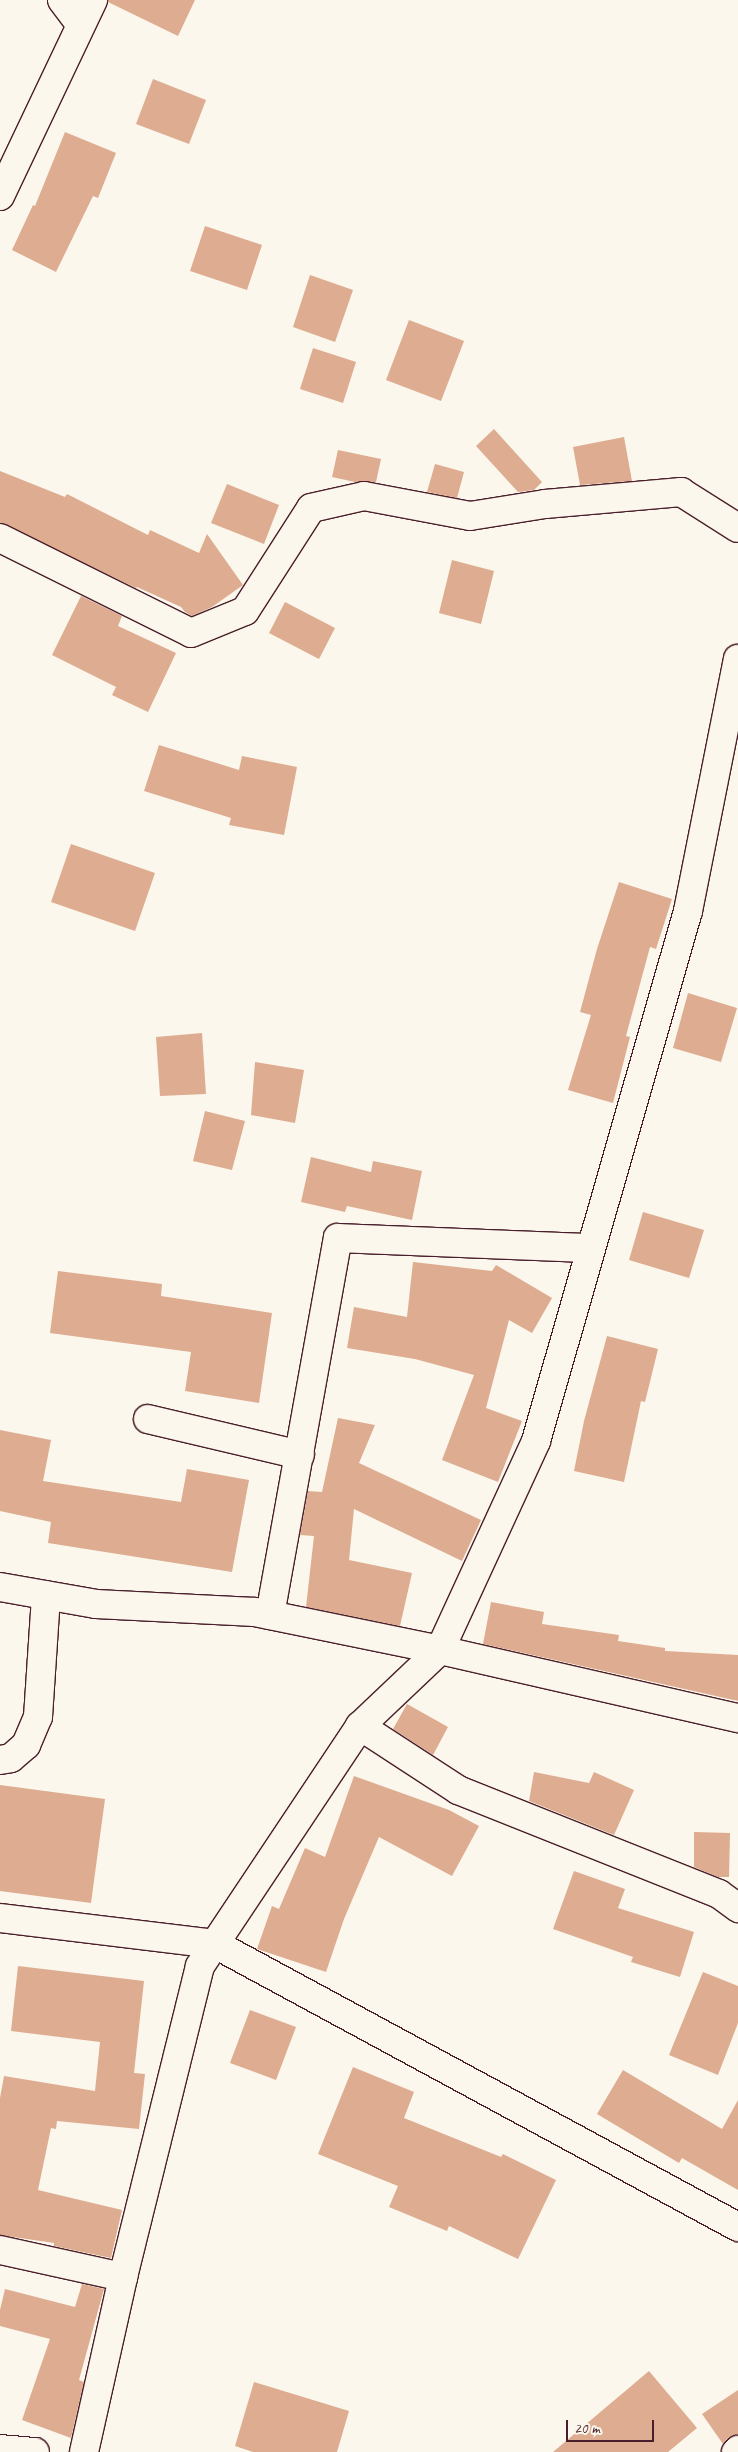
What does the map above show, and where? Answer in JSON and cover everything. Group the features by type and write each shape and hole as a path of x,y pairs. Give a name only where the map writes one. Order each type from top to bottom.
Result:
{"street":[{"path":"62,0 81,25"},
{"path":"0,196 93,0"},
{"path":"0,538 191,633 245,611 311,508 364,496 470,516 545,504 681,492 738,528"},
{"path":"84,2452 122,2277 200,1966 360,1726 440,1650 536,1441 688,911 738,659"},
{"path":"270,1615 338,1238 591,1248"},
{"path":"148,1419 300,1456"},
{"path":"0,1587 96,1604 255,1612 440,1650 738,1718"},
{"path":"0,1760 11,1758 26,1745 38,1717 46,1595"},
{"path":"360,1726 458,1790 719,1894 738,1908"},
{"path":"738,1899 738,1908"},
{"path":"0,1918 215,1944 738,2227"},
{"path":"0,2250 122,2277"},
{"path":"0,2449 35,2452"}],"building":[{"path":"108,0 195,0 178,36 108,2"},
{"path":"153,79 206,100 189,144 136,124"},
{"path":"65,132 116,153 98,198 93,196 56,272 12,250 33,205 35,206"},
{"path":"205,226 262,245 247,290 190,271"},
{"path":"310,275 353,290 335,342 293,327"},
{"path":"409,320 464,341 441,401 386,380"},
{"path":"313,348 356,362 343,403 300,389"},
{"path":"494,429 542,482 534,490 518,492 476,446"},
{"path":"624,437 632,481 580,485 573,447"},
{"path":"338,450 381,459 376,482 355,482 332,477"},
{"path":"435,464 464,472 457,498 427,492"},
{"path":"0,471 65,497 67,494 148,535 150,530 199,553 207,534 243,585 212,607 192,616 181,607 136,588 0,523"},
{"path":"227,484 279,505 264,544 211,523"},
{"path":"452,560 494,571 481,624 439,613"},
{"path":"81,596 122,616 118,626 176,653 148,712 112,695 116,687 52,655"},
{"path":"285,602 335,628 319,659 269,633"},
{"path":"159,745 239,770 242,756 297,767 284,835 229,825 231,818 144,791"},
{"path":"71,844 155,873 135,931 51,902"},
{"path":"619,882 672,899 656,949 650,947 626,1036 630,1037 613,1103 568,1090 591,1015 580,1012 597,949"},
{"path":"688,993 737,1008 721,1062 673,1048"},
{"path":"202,1033 206,1094 160,1096 156,1037"},
{"path":"255,1062 304,1070 295,1123 251,1115"},
{"path":"205,1111 245,1121 232,1170 193,1161"},
{"path":"311,1157 371,1172 373,1161 422,1171 412,1220 347,1206 345,1212 301,1202"},
{"path":"643,1212 704,1230 689,1278 629,1260"},
{"path":"413,1262 492,1271 496,1265 552,1298 532,1333 509,1320 486,1408 522,1421 498,1482 442,1460 474,1375 415,1359 347,1348 354,1307 407,1317"},
{"path":"58,1271 162,1284 161,1296 272,1313 259,1403 185,1391 191,1352 50,1333"},
{"path":"607,1336 658,1349 645,1402 641,1401 624,1482 574,1471 584,1421"},
{"path":"338,1418 375,1425 359,1463 481,1520 462,1561 354,1509 349,1560 412,1573 400,1626 306,1607 314,1536 300,1535 308,1491 322,1492"},
{"path":"0,1430 51,1440 43,1481 181,1502 187,1469 249,1480 232,1572 48,1543 51,1522 0,1511"},
{"path":"491,1602 544,1612 542,1624 619,1635 618,1641 665,1648 665,1651 738,1655 738,1701 483,1644"},
{"path":"407,1704 448,1727 433,1755 393,1729"},
{"path":"534,1772 589,1783 594,1772 634,1790 614,1835 529,1801"},
{"path":"354,1776 449,1810 479,1826 452,1876 379,1837 344,1919 326,1972 257,1949 272,1906 279,1909 305,1848 325,1857"},
{"path":"0,1785 105,1799 91,1903 0,1891"},
{"path":"694,1832 730,1833 729,1877 718,1877 694,1867"},
{"path":"574,1871 625,1889 618,1908 694,1932 680,1977 631,1962 633,1957 553,1929"},
{"path":"18,1966 144,1981 134,2073 145,2074 139,2129 57,2121 56,2129 51,2128 38,2190 122,2210 111,2258 54,2246 54,2243 0,2235 0,2098 4,2076 95,2091 100,2042 11,2031"},
{"path":"703,1972 738,1986 738,2023 718,2075 669,2055"},
{"path":"250,2010 296,2027 276,2080 230,2063"},
{"path":"353,2067 414,2092 404,2118 501,2157 503,2154 556,2180 518,2259 449,2226 447,2231 389,2207 398,2186 318,2154"},
{"path":"623,2070 722,2129 738,2100 738,2190 682,2158 679,2163 597,2114"},
{"path":"82,2284 104,2289 79,2380 84,2382 71,2438 22,2420 50,2339 0,2326 0,2310 5,2289 75,2307"},
{"path":"649,2371 697,2428 668,2452 553,2452"},
{"path":"254,2382 349,2411 337,2452 253,2452 235,2446"},
{"path":"738,2390 738,2434 727,2439 723,2444 702,2414"}]}
